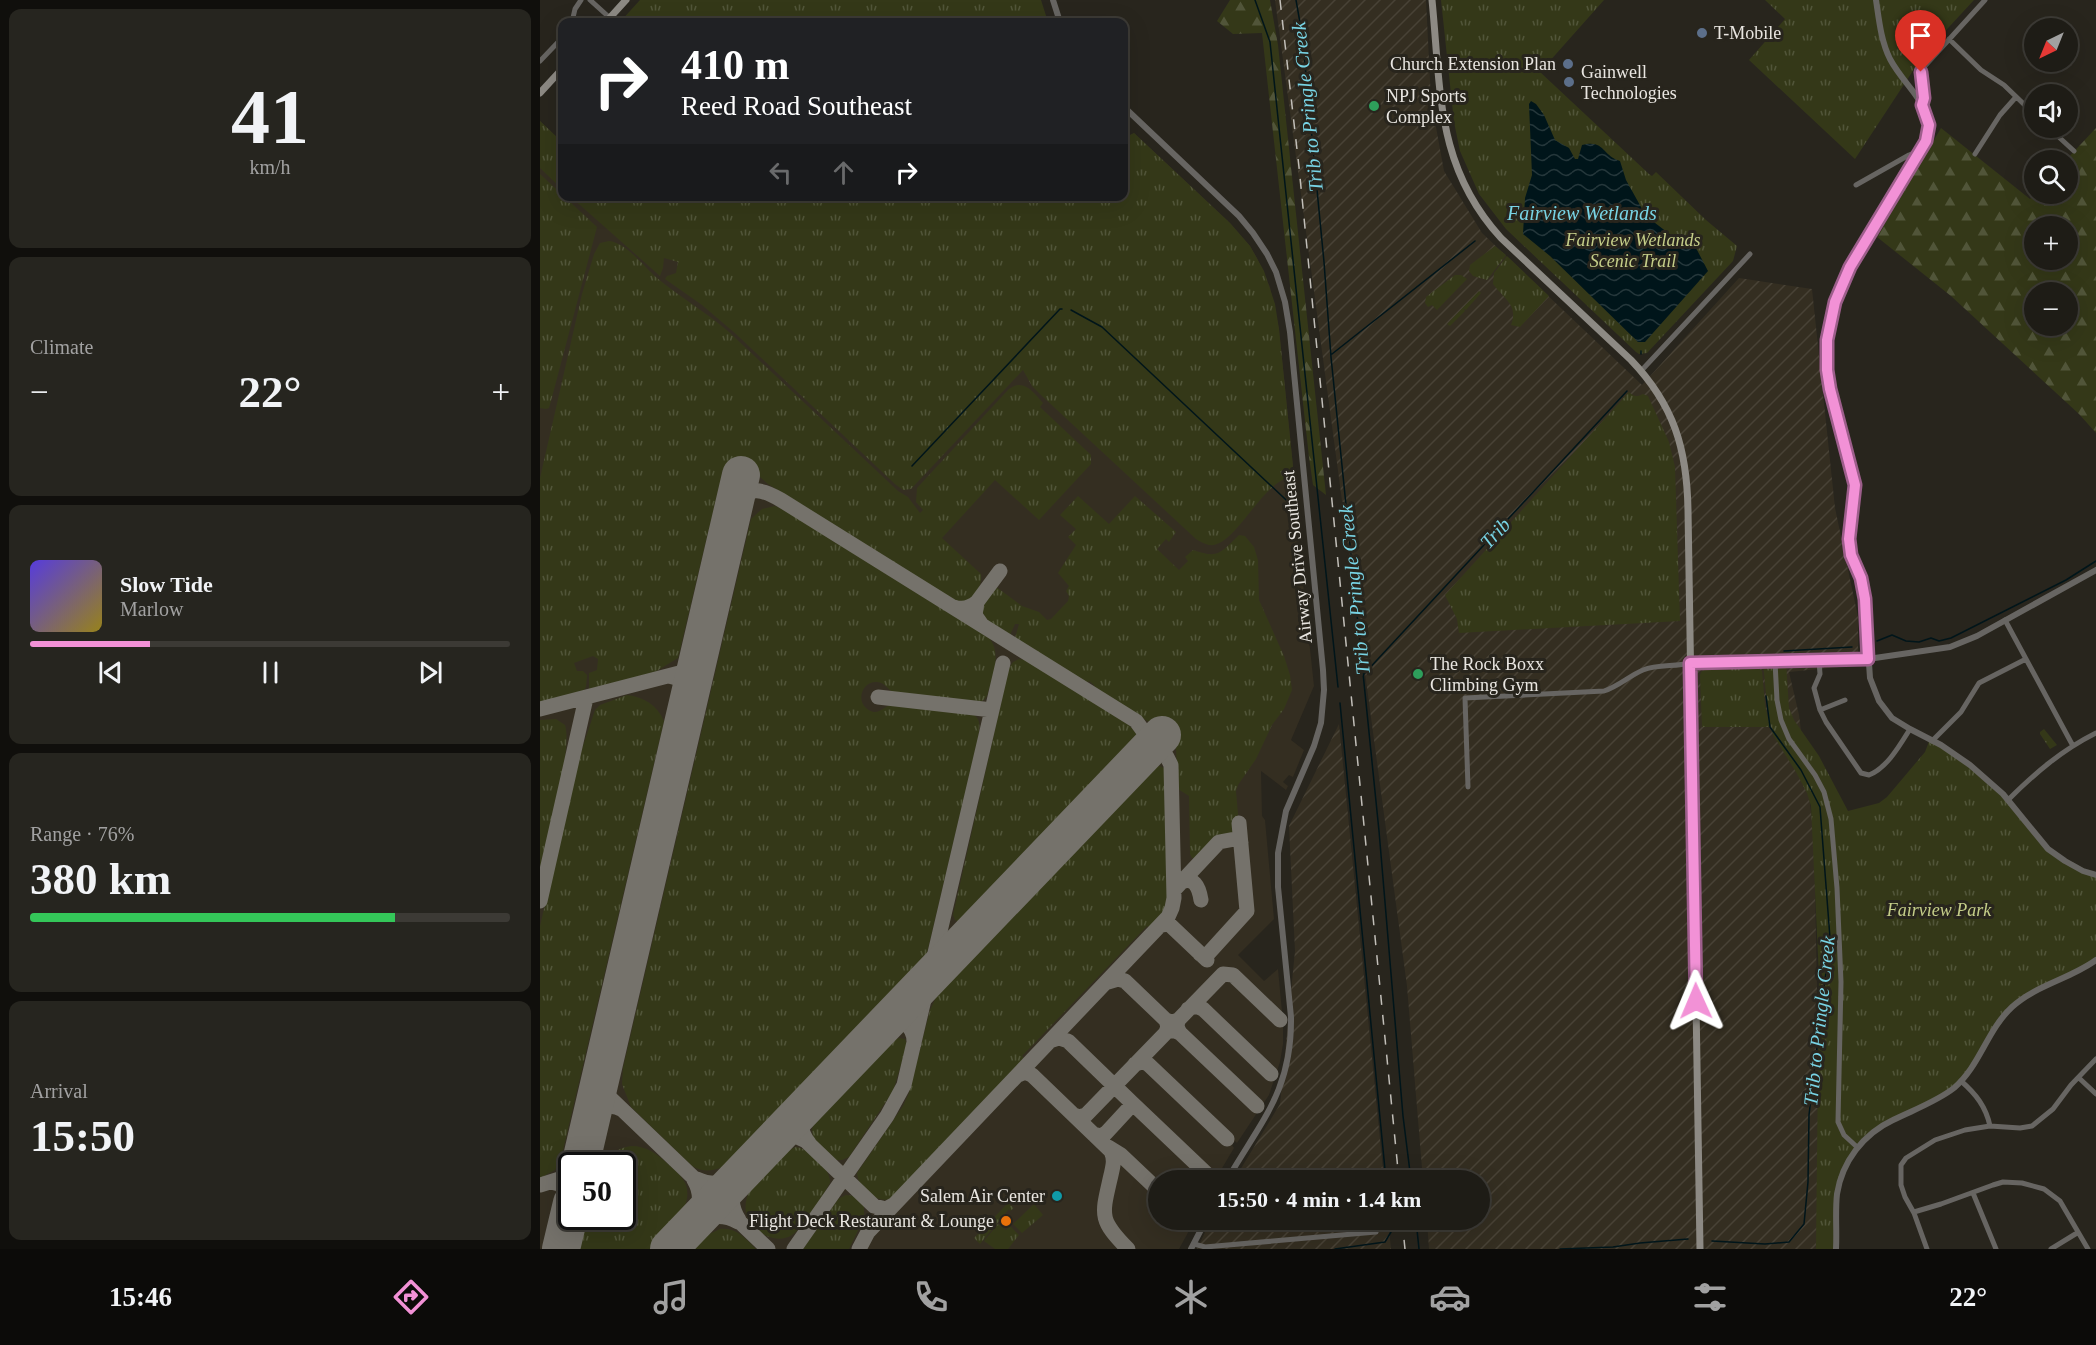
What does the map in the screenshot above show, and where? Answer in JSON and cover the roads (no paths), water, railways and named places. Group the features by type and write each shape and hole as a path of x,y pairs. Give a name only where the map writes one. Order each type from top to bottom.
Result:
{"main road":[{"path":"610,18 626,0"},
{"path":"1432,0 1444,124 1452,156 1467,191 1486,221 1502,238 1641,371 1669,413 1686,465 1700,1249"},
{"path":"540,93 558,73"}],"street":[{"path":"573,18 581,0"},
{"path":"590,0 606,18"},
{"path":"1053,0 1059,18"},
{"path":"1876,0 1881,34 1887,52 1922,105 1928,119 1929,130 1919,155 1850,267 1835,302 1827,340 1827,370 1830,389 1855,485 1849,539 1851,555 1861,578 1865,599 1870,678 1879,701 1892,718 1970,765 2008,800 2048,849 2064,861 2096,875"},
{"path":"1922,105 1924,101 1921,78 1923,68 1985,0"},
{"path":"1949,39 1981,70 2004,85 2024,105"},
{"path":"540,61 558,42"},
{"path":"1975,154 2000,115 2016,97"},
{"name":"Airway Drive Southeast","path":"1128,111 1247,224 1272,264 1283,293 1287,312 1324,690 1318,735 1286,811 1279,844 1278,887 1291,1017 1288,1060 1272,1107 1233,1170"},
{"path":"2060,138 2073,150"},
{"path":"1856,185 1909,155 1914,153 1919,155"},
{"path":"1641,371 1750,254"},
{"path":"1468,788 1465,698 1604,691 1618,686 1633,675 1650,667 1690,663 1819,662 1868,659 1950,647 1968,640 2095,572"},
{"path":"2005,620 2073,746"},
{"path":"1932,741 1961,712 1979,683 2026,659"},
{"path":"1775,662 1777,700 1781,720 1789,739 1820,784 1827,800 1831,819 1841,982 1838,1122 1844,1135 1857,1147"},
{"path":"1819,662 1820,674 1814,688 1820,710 1859,771 1866,775 1872,774 1884,764 1910,729"},
{"path":"1820,710 1845,700"},
{"path":"2008,800 2032,776 2057,756 2096,733"},
{"path":"1836,1249 1839,1187 1843,1172 1857,1147 1889,1121 1943,1096 1961,1081 1977,1061 2000,1019 2013,1006 2028,995 2073,974 2096,960"},
{"path":"1927,1249 1914,1212 1901,1185 1900,1165 1906,1158 1935,1140 1965,1130 1990,1126 2020,1128 2032,1126 2053,1109 2096,1059"},
{"path":"2079,1078 2096,1094"},
{"path":"1961,1081 1983,1105 1990,1126"},
{"path":"1914,1212 2003,1182 2034,1186 2044,1189 2060,1201 2088,1249"},
{"path":"1973,1192 1996,1249"},
{"path":"1201,1230 1192,1246 1205,1247 1376,1232"},
{"path":"2051,1249 2077,1233"}],"water":[{"name":"Fairview Wetlands","path":"1531,101 1544,115 1555,140 1569,148 1575,159 1578,159 1582,145 1595,144 1620,161 1626,180 1646,216 1676,239 1696,248 1708,271 1645,342 1638,342 1550,256 1523,234 1525,198 1532,175 1529,104"}],"waterway":[{"path":"1255,0 1270,42 1338,687"},
{"name":"Trib to Pringle Creek","path":"1296,0 1302,34 1410,1170"},
{"name":"Trib","path":"1332,354 1475,241"},
{"path":"912,466 1062,309"},
{"path":"1071,310 1102,327 1300,513"},
{"name":"Trib","path":"1364,674 1627,391"},
{"path":"1877,641 1892,635 1906,641 1919,642 1931,638 1939,641 1951,638 2066,580 2096,561"},
{"path":"1784,651 1852,647"},
{"name":"Trib to Pringle Creek","path":"1712,1241 1765,1244 1789,1242 1804,1224 1808,1182 1809,1115 1830,938 1820,807 1801,770 1770,727 1766,696"},
{"name":"Trib to Pringle Creek","path":"1340,703 1385,1170"},
{"name":"Trib to Pringle Creek","path":"1335,1249 1385,1242 1391,1230"},
{"name":"Trib to Pringle Creek","path":"1417,1230 1419,1249"},
{"name":"Trib to Pringle Creek","path":"1560,1249 1613,1247 1688,1239"}],"railway":[{"path":"1280,0 1299,167 1398,1170"},
{"path":"1403,1230 1405,1249"}],"place":[{"name":"T-Mobile","path":"1702,33"},
{"name":"Church Extension Plan","path":"1568,64"},
{"name":"Gainwell Technologies","path":"1569,82"},
{"name":"NPJ Sports Complex","path":"1374,106"},
{"name":"The Rock Boxx Climbing Gym","path":"1418,674"},
{"name":"Salem Air Center","path":"1057,1196"},
{"name":"Flight Deck Restaurant & Lounge","path":"1006,1221"}],"park label":[{"name":"Fairview Wetlands Scenic Trail","path":"1633,250"},
{"name":"Fairview Park","path":"1939,910"}]}
